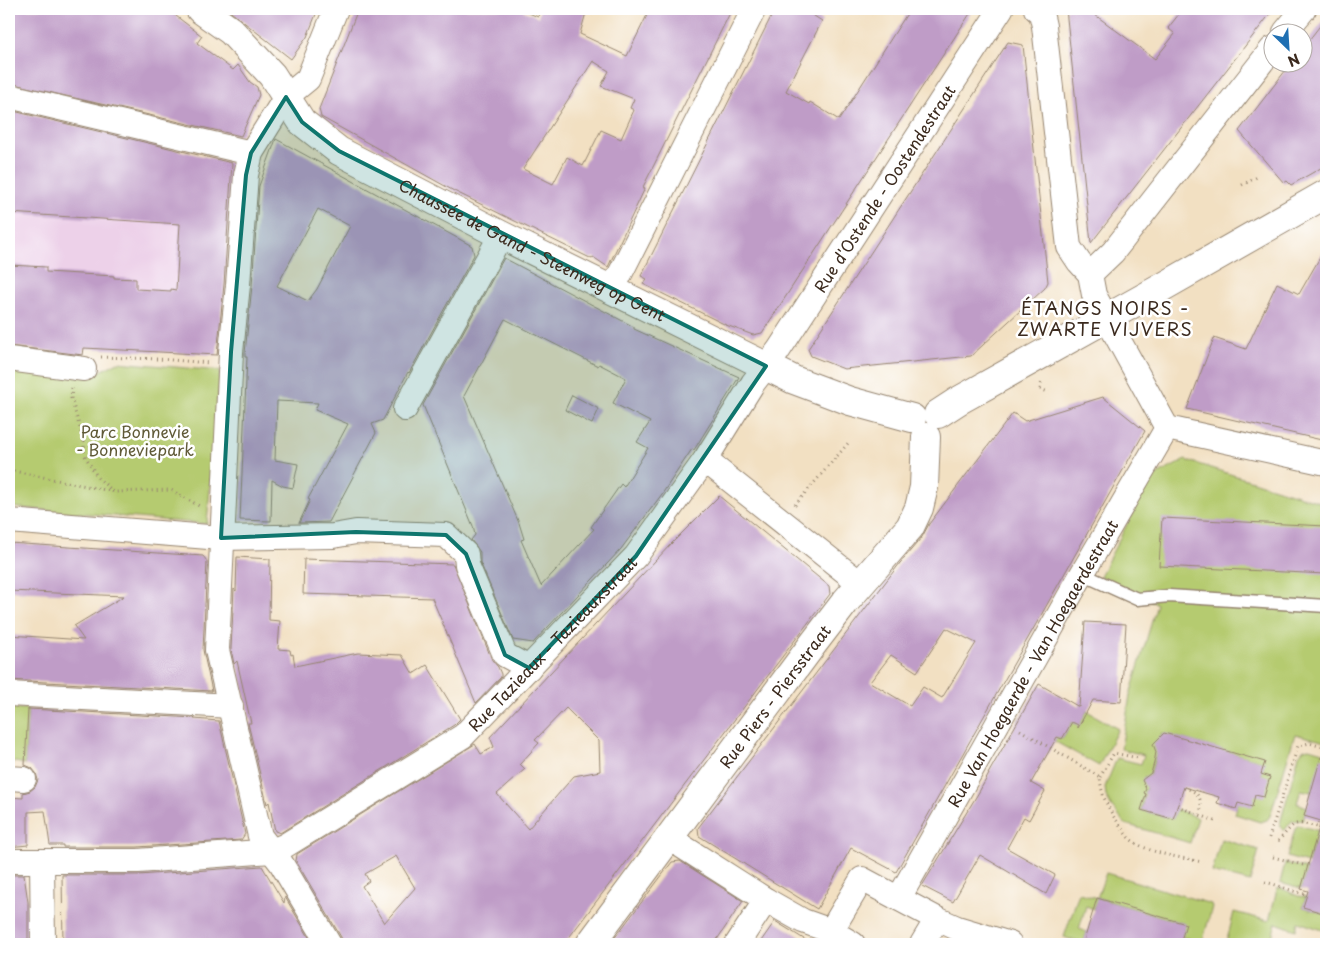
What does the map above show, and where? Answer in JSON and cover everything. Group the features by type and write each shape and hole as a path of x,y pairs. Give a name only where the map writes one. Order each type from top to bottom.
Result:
{"street":[{"name":"Chaussée de Gand - Steenweg op Gent","path":"200,9 231,31 272,74 302,122 339,151 501,235 794,380 850,401 925,423"},
{"path":"329,944 272,851 260,836 217,650 230,365 246,175 251,153 286,97 308,78 336,9"},
{"path":"612,290 754,9"},
{"name":"Rue d'Ostende - Oostendestraat","path":"766,366 778,351 1001,9"},
{"path":"1036,9 1041,13 1044,26 1069,247 1090,274 1094,295 1167,428 1326,463"},
{"path":"1294,22 1304,9"},
{"path":"1090,274 1113,252 1262,62"},
{"path":"9,96 251,153"},
{"path":"925,423 958,401 1326,194"},
{"path":"405,409 501,235"},
{"path":"9,359 80,368"},
{"name":"Rue Tazieaux - Tazieauxstraat","path":"272,851 286,845 463,736 636,556 706,460 753,383 766,366"},
{"name":"Rue Piers - Piersstraat","path":"590,944 813,644 910,527 919,508 924,487 925,423"},
{"name":"Rue Van Hoegaerde - Van Hoegaerdestraat","path":"899,898 1082,574 1167,428"},
{"path":"706,460 741,484 824,551 861,584"},
{"path":"9,521 221,538 333,536 356,532 446,534 466,554 467,565 505,655 529,668"},
{"path":"9,694 231,706"},
{"path":"669,838 803,922 831,930 853,944"},
{"path":"9,861 138,860 272,851"},
{"path":"42,861 43,944"},
{"path":"831,930 862,879 957,928 1010,944"},
{"path":"737,944 766,900"},
{"path":"922,944 938,919"}],"lane":[{"path":"1082,574 1138,599 1169,596 1326,606"}],"path":[{"path":"1242,185 1259,176"},
{"path":"114,492 98,478 84,454 84,442 71,398 80,368 94,372 95,357 159,359 230,365"},
{"path":"1045,386 1040,389 1048,392"},
{"path":"796,504 850,441"},
{"path":"9,470 114,492 170,490 208,511"},
{"path":"1015,727 1100,777"},
{"path":"1269,838 1298,746 1309,743 1326,748"},
{"path":"1138,758 1114,752 1100,777 1105,803 1127,836 1138,844 1152,850 1202,862"},
{"path":"1184,788 1190,789 1198,795 1202,805 1200,814"},
{"path":"1177,806 1215,821"},
{"path":"1278,841 1298,822 1317,827 1319,821"},
{"path":"1273,857 1308,866"},
{"path":"1265,882 1306,894"}],"highlighted area":[{"path":"286,97 302,122 339,151 766,366 636,556 529,668 505,655 466,554 446,535 356,532 221,538 231,352 246,175 251,153"}],"shaded area":[{"path":"9,173 100,191 230,199 224,305 42,297 9,292"}],"green space":[{"name":"Parc Bonnevie - Bonneviepark","path":"118,362 220,371 207,524 9,507 9,369 89,377"},
{"path":"1185,460 1326,504 1326,742 1295,734 1270,816 1267,820 1260,822 1235,814 1238,803 1261,774 1264,762 1162,733 1160,739 1155,742 1154,746 1157,751 1150,775 1145,777 1143,781 1146,787 1141,810 1173,819 1176,809 1198,818 1190,843 1125,824 1106,796 1105,787 1117,758 1141,764 1144,755 1121,749 1130,695 1157,604 1100,576 1151,478"},
{"path":"9,708 28,709 25,764 15,762 9,765"},
{"path":"1087,711 1118,729 1099,766 1018,721 1020,717 1062,739 1072,722 1079,725"},
{"path":"1309,748 1326,753 1326,786 1314,782 1311,792 1301,790 1297,803 1307,807 1303,820 1292,821 1284,831 1280,825 1299,755 1304,749"},
{"path":"1298,825 1323,832 1320,845 1314,844 1308,863 1287,857 1295,829"},
{"path":"1221,839 1259,850 1250,882 1212,872"},
{"path":"1285,863 1307,869 1301,889 1280,883"},
{"path":"1106,873 1211,904 1212,907 1202,944 1189,944 1190,939 1182,937 1185,924 1098,898 1094,909 1086,906 1079,929 1087,932 1083,944 1064,937 1079,893 1097,898"},
{"path":"1281,888 1298,896 1306,897 1303,907 1326,914 1326,931 1298,922 1296,930 1276,923 1270,944 1245,942 1244,944 1226,944 1234,912 1269,921 1277,889"}],"building":[{"path":"9,9 167,9 202,36 197,43 233,70 238,65 250,82 257,87 259,95 241,136 9,83"},
{"path":"227,9 318,9 307,37 291,59"},
{"path":"358,9 520,9 538,17 540,9 587,9 580,34 627,56 650,9 732,9 643,187 645,188 608,267 593,257 592,259 454,191 321,117 319,109","holes":["593,61 609,71 601,86 634,99 630,108 634,110 621,139 601,130 583,166 567,157 553,184 523,169"]},
{"path":"775,9 803,9 822,21 786,91 809,104 810,102 839,120 910,9 973,9 762,333 753,335 726,325 643,284 647,279 641,276"},
{"path":"1066,9 1087,9 1155,59 1175,34 1168,28 1183,9 1274,9 1262,22 1091,243"},
{"path":"1326,18 1326,165 1291,185 1287,181 1284,183 1239,131 1284,72 1312,72 1312,36"},
{"path":"1008,42 1023,45 1048,282 1045,288 971,356 844,369 811,356 808,349"},
{"path":"9,110 232,163 217,355 84,348 83,355 9,346 9,265 46,267 46,272 136,279 136,289 176,290 180,224 9,213"},
{"path":"276,139 472,246 474,255 383,420 372,424 376,433 329,522 299,523 310,500 308,499 348,424 315,410 318,403 277,401 275,460 298,464 293,488 283,486 272,480 271,521 240,520 247,357 245,357 245,353 259,186","holes":["318,209 350,226 317,289 308,301 277,286"]},
{"path":"1326,247 1326,441 1187,409 1214,338 1246,349 1277,283 1299,294"},
{"path":"504,258 634,327 634,329 739,377 694,450 692,449 662,494 621,549 533,643 513,640 480,562 480,552 471,540 475,535 473,526 423,405","holes":["505,319 598,366 599,364 626,378 613,403 650,422 637,442 648,448 624,487 621,484 591,527 594,529 541,586 521,540 524,539 519,523 464,396"]},
{"path":"572,395 599,409 592,424 565,410"},
{"path":"1103,397 1145,431 896,872 851,848 817,909 699,836 698,828 900,563 922,537 929,524 1013,413 1025,421","holes":["946,628 976,643 942,698 923,687 910,706 870,682 891,655 917,672"]},
{"path":"719,496 829,586 830,594 564,944 343,944 341,937 296,861 297,854 475,744 481,754 494,747 490,737 671,544","holes":["566,708 599,741 600,771 574,776 528,829 497,794 525,769 520,764 539,743 535,740","396,856 415,888 384,923 362,886 369,881 365,874"]},
{"path":"1162,518 1326,526 1326,574 1159,566"},
{"path":"9,543 203,556 207,561 203,650 212,691 9,680 9,635 84,640 74,626 124,596 9,591"},
{"path":"237,557 270,559 269,620 280,621 278,649 290,650 291,655 293,654 295,666 358,653 402,655 413,674 427,665 460,719 454,725 280,833 275,831 269,802 267,804 248,723 251,723 237,661 234,664 231,649"},
{"path":"304,559 453,564 492,660 498,667 501,677 476,703 432,598 303,594"},
{"path":"1085,622 1126,624 1121,702 1093,700 1078,728 1078,725 1072,722 1062,739 1057,737 1031,783 1045,791 1029,820 1024,817 1007,848 1055,875 1046,894 980,855 953,902 922,886 979,792 1039,684 1079,707"},
{"path":"28,709 219,721 245,834 241,840 137,847 63,847 63,845 50,845 45,811 28,812 28,845 9,847 9,797 23,798 23,793 35,787 38,780 32,768 25,765"},
{"path":"1164,733 1265,762 1261,774 1270,777 1264,797 1255,795 1252,807 1238,803 1236,809 1217,803 1219,797 1184,787 1173,819 1141,810 1146,794 1144,793 1146,789 1142,780 1151,773 1156,752 1153,744"},
{"path":"1321,757 1326,758 1326,914 1303,907 1308,891 1301,889 1321,821 1304,816"},
{"path":"680,861 743,901 714,944 610,944 672,862"},
{"path":"262,866 284,903 285,897 313,944 63,944 62,875 139,875"},
{"path":"9,875 24,875 28,902 28,944 9,944"},
{"path":"1097,898 1186,924 1180,944 1083,944"},
{"path":"775,921 783,926 812,944 759,944"}],"district":[{"name":"ÉTANGS NOIRS - ZWARTE VIJVERS","path":"1105,317"}]}
